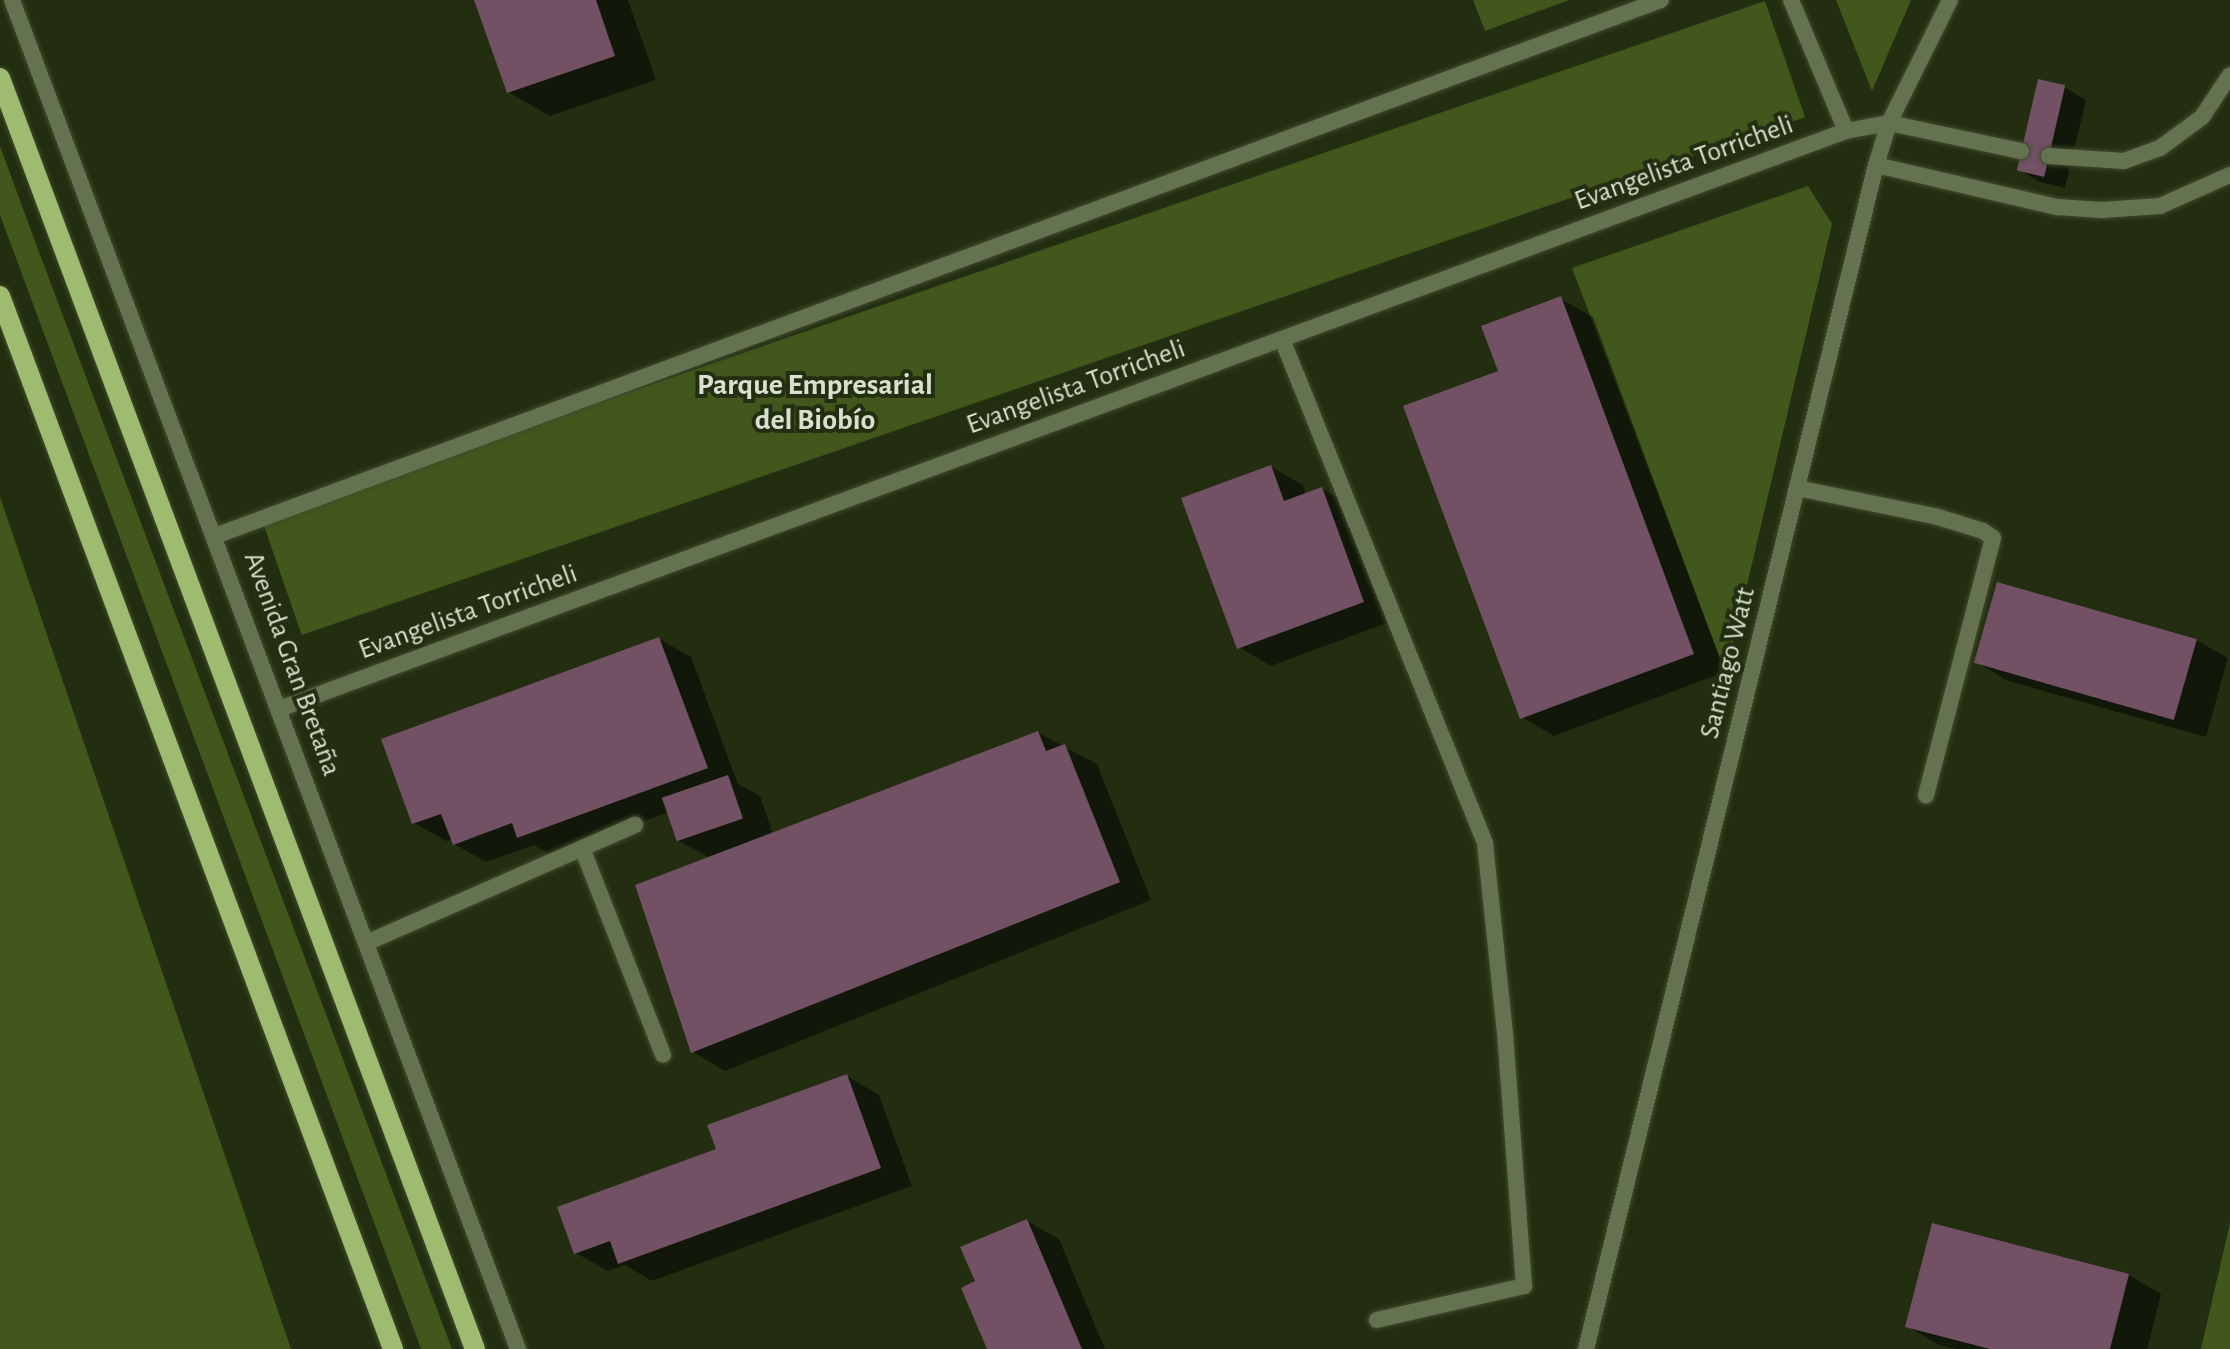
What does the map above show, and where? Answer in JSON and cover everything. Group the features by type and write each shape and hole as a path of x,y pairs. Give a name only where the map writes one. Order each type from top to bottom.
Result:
{"main road":[{"path":"0,78 475,1349"},
{"path":"0,296 393,1349"}],"street":[{"name":"Avenida Gran Bretaña","path":"12,0 518,1349"},
{"path":"215,536 1661,0"},
{"path":"1791,0 1846,131"},
{"name":"Santiago Watt","path":"1586,1349 1876,165 1889,123 1950,0"},
{"path":"2049,156 2124,161 2160,148 2202,117 2230,75"},
{"path":"1889,123 2021,151"},
{"name":"Evangelista Torricheli","path":"279,709 1846,131 1889,123"},
{"path":"1876,165 2057,207 2102,210 2160,206 2230,175"},
{"path":"1282,339 1485,843 1505,1033 1524,1286 1377,1320"},
{"path":"1797,488 1938,517 1983,531 1993,538 1926,795"},
{"path":"366,943 635,825"},
{"path":"582,848 663,1055"}],"green space":[{"path":"1473,0 1569,0 1485,31"},
{"path":"1836,0 1911,0 1872,91"},
{"path":"1765,1 1805,117 302,635 262,519"},
{"path":"0,146 452,1349 421,1349 0,215"},
{"path":"1808,186 1832,224 1726,674 1572,268"},
{"path":"0,497 291,1349 0,1349"},
{"path":"2230,1223 2230,1349 2201,1349"}],"building":[{"path":"474,0 596,0 615,56 507,93"},
{"path":"2038,79 2065,85 2044,177 2017,171"},
{"path":"1561,296 1694,654 1520,719 1403,406 1498,371 1481,326"},
{"path":"1271,465 1284,501 1322,487 1364,602 1237,649 1181,498"},
{"path":"1997,582 2197,639 2174,720 1974,663"},
{"path":"659,637 708,768 517,838 512,823 453,845 441,814 412,824 381,739"},
{"path":"1038,731 1046,751 1065,744 1120,882 691,1053 635,885"},
{"path":"728,775 743,818 677,841 662,798"},
{"path":"847,1074 881,1168 618,1264 610,1241 574,1254 557,1207 716,1149 707,1125"},
{"path":"1027,1219 1082,1349 987,1349 961,1288 975,1281 960,1247"},
{"path":"1932,1223 2129,1274 2110,1349 1990,1349 1905,1327"}],"district":[{"name":"Parque Empresarial del Biobío","path":"815,402"}]}
